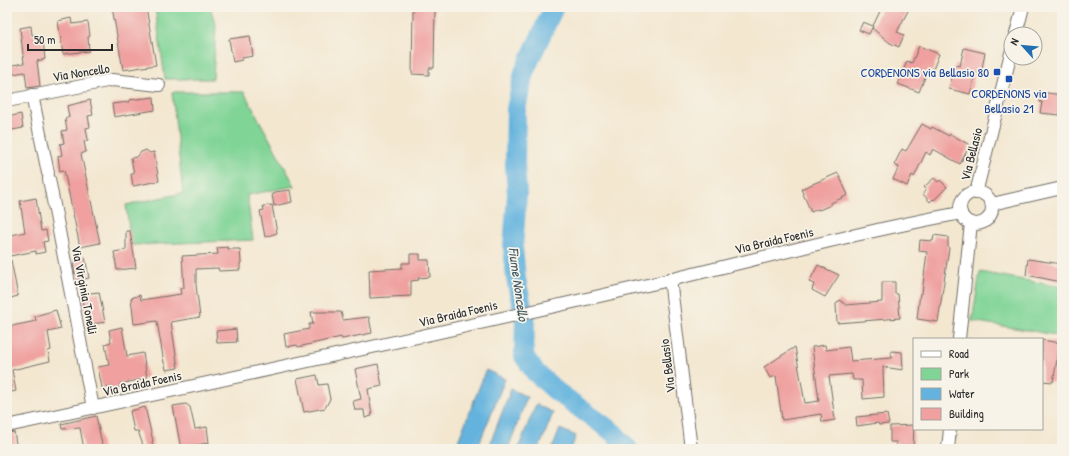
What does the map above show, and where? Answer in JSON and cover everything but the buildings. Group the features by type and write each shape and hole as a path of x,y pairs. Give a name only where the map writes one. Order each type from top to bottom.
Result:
{"street":[{"path":"1018,26 1023,7"},
{"name":"Via Bellasio","path":"976,192 1008,66"},
{"name":"Via Noncello","path":"7,101 112,80 159,85"},
{"name":"Via Virginia Tonelli","path":"32,95 93,408"},
{"path":"992,204 1062,188"},
{"path":"976,192 985,195 990,199 992,204 991,216 987,221 980,224 971,224 966,221 961,213 960,208 962,201 967,196 976,192"},
{"name":"Via Braida Foenis","path":"7,426 400,341 496,318 670,280 788,251 961,213"},
{"path":"959,338 971,224"},
{"name":"Via Bellasio","path":"670,280 691,449"},
{"path":"948,449 950,430"}],"green space":[{"path":"155,7 210,7 216,26 213,79 165,79"},
{"path":"172,92 244,92 295,186 247,195 253,240 131,245 126,205 183,193"},
{"path":"980,272 1062,287 1062,336 972,321"}],"water":[{"path":"486,370 505,379 477,449 455,449"},
{"path":"511,389 527,397 508,449 488,449"},
{"path":"536,404 553,413 539,449 518,449"},
{"path":"560,429 576,436 571,449 552,449"}],"waterway":[{"name":"Fiume Noncello","path":"554,7 524,72 516,109 515,164 517,195 513,247 516,279 525,320 524,356 535,372 556,391 614,433 628,449"}],"place":[{"name":"CORDENONS via Bellasio 80","path":"997,72"},
{"name":"CORDENONS via Bellasio 21","path":"1009,79"}]}
